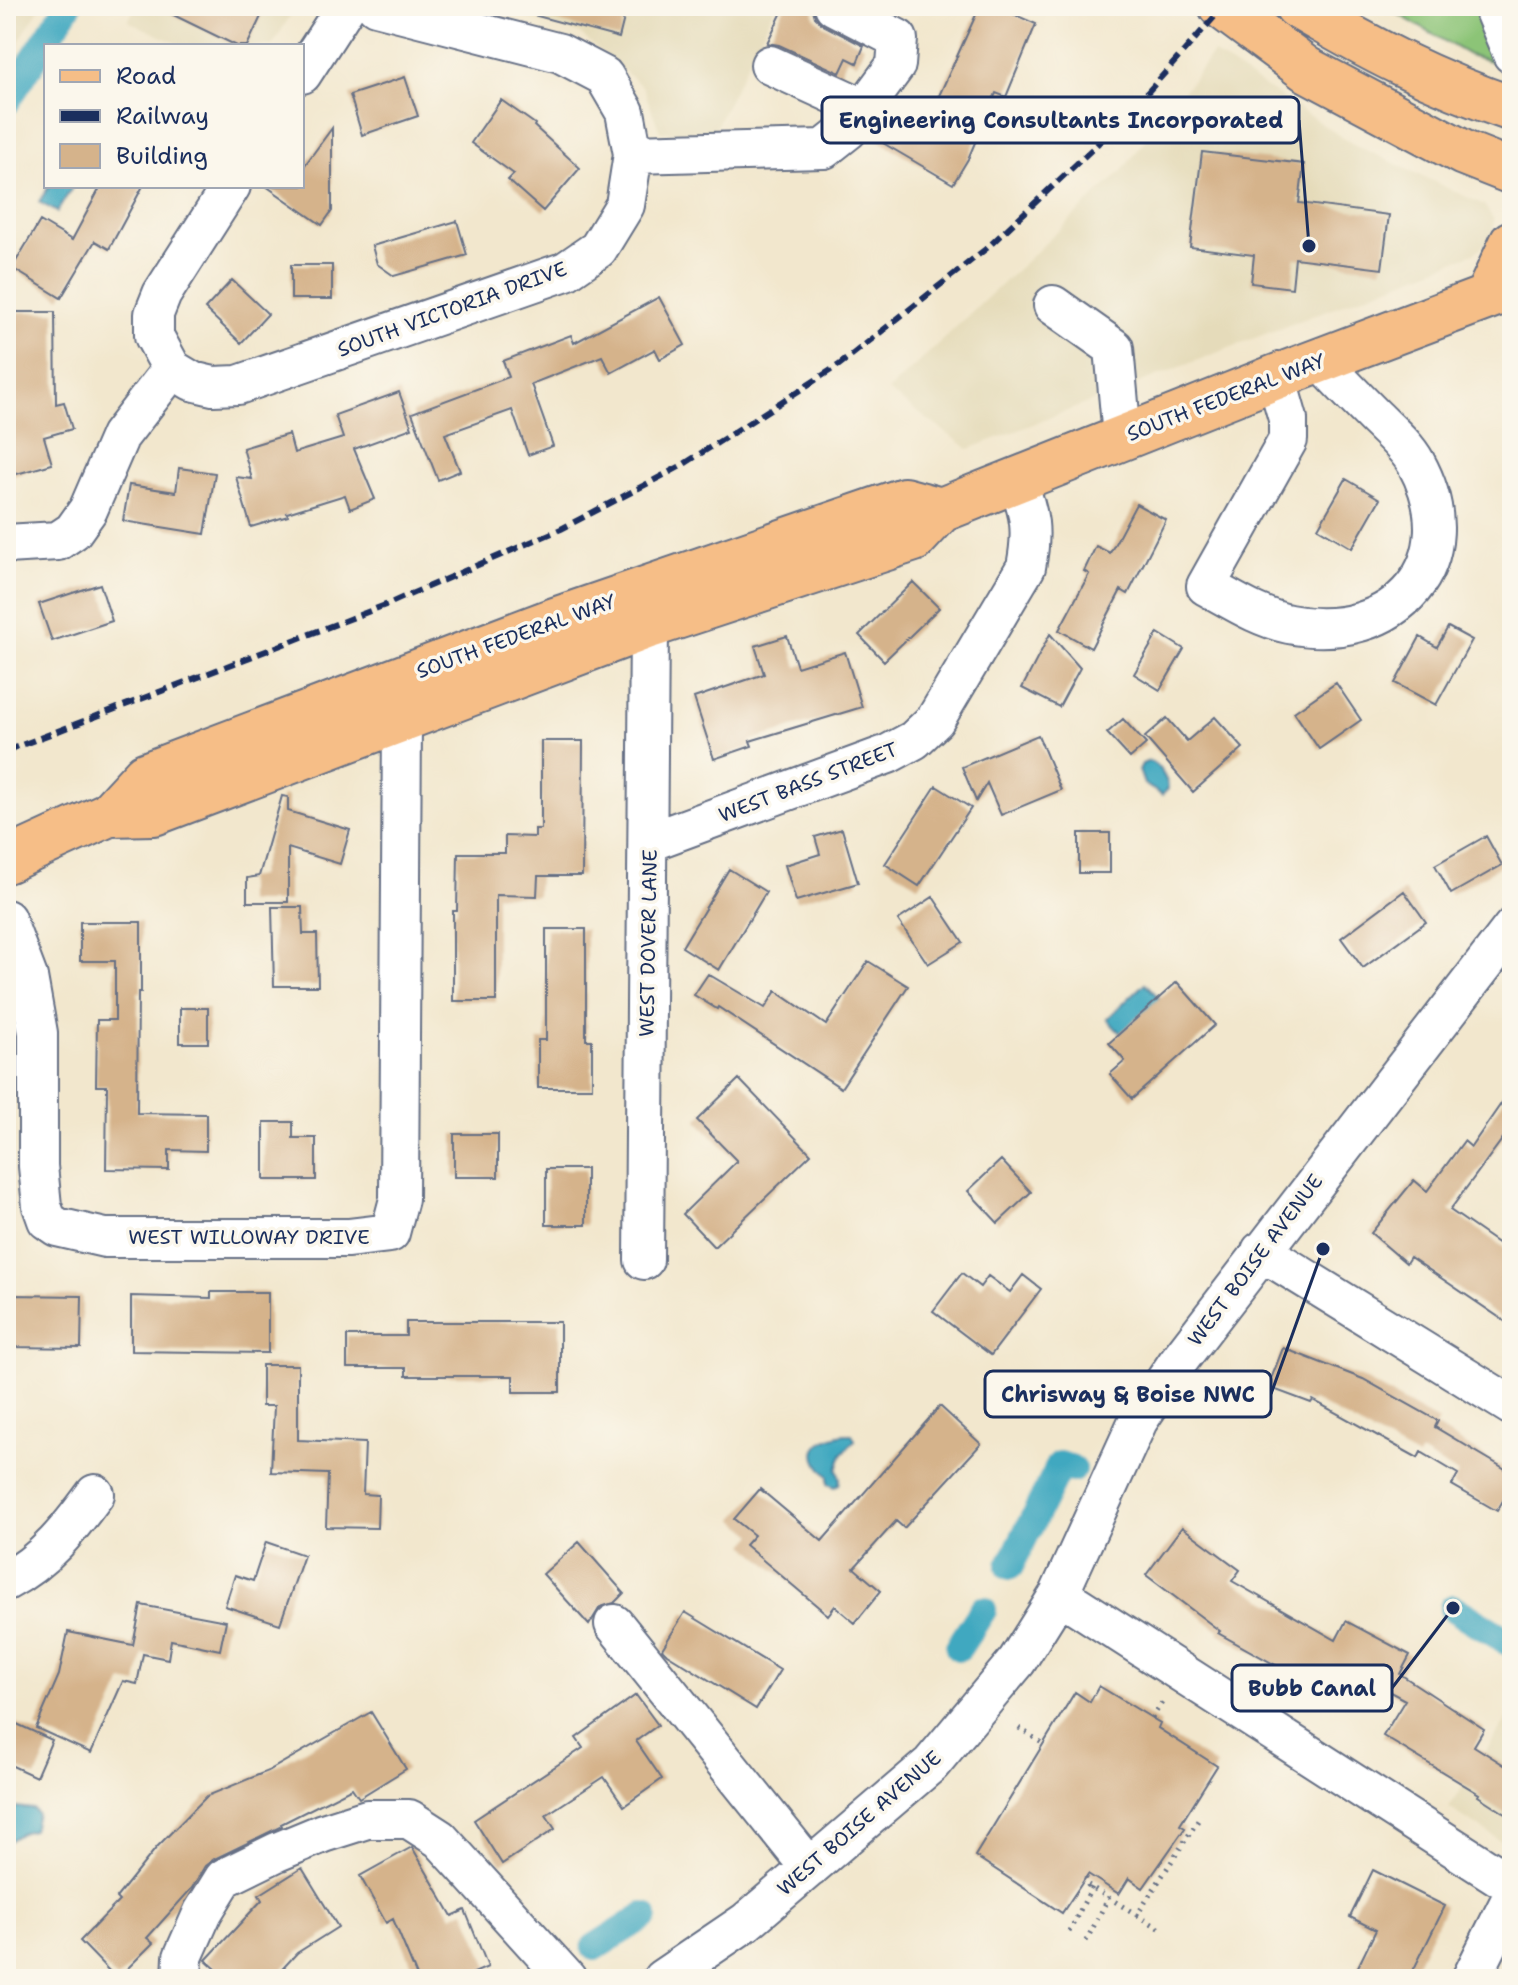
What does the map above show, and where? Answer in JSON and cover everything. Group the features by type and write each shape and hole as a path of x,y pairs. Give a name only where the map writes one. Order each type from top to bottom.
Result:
{"main road":[{"path":"1221,6 1306,69 1510,174"},
{"path":"1297,6 1370,50 1462,92 1512,109"},
{"path":"1500,292 1512,243"},
{"name":"SOUTH FEDERAL WAY","path":"109,814 154,813 649,626 914,539 941,510 1500,292"},
{"name":"SOUTH FEDERAL WAY","path":"6,861 109,814 145,775 552,621 904,500 941,510"}],"street":[{"path":"304,71 346,6"},
{"name":"SOUTH VICTORIA DRIVE","path":"172,369 192,381 213,386 238,385 566,271 598,249 625,205 633,154 625,112 604,76 560,53 376,6"},
{"path":"633,154 824,149 848,130 896,65 898,39 834,6"},
{"path":"1492,6 1512,54"},
{"path":"770,65 864,108"},
{"path":"6,544 58,541 73,531 88,510 120,436 172,369 154,336 154,314 162,294 230,188"},
{"path":"1053,305 1114,348 1122,437"},
{"path":"1276,377 1288,419 1288,440 1206,586 1261,615 1289,624 1317,627 1349,625 1377,617 1399,604 1425,574 1435,525 1428,491 1415,461 1397,439 1320,360"},
{"name":"WEST BASS STREET","path":"649,842 888,754 914,740 935,720 1026,567 1031,544 1030,516 1017,481"},
{"name":"WEST DOVER LANE","path":"644,1260 649,626"},
{"name":"WEST WILLOWAY DRIVE","path":"6,919 28,977 38,1033 38,1166 42,1206 47,1220 57,1227 105,1238 348,1238 390,1233 399,1199 402,720"},
{"name":"WEST BOISE AVENUE","path":"662,1979 746,1922 931,1764 1017,1661 1059,1594 1138,1421 1177,1363 1261,1251 1509,938"},
{"path":"1261,1251 1512,1406"},
{"path":"6,1581 24,1571 62,1539 95,1494"},
{"path":"1059,1594 1512,1885"},
{"path":"614,1624 810,1868"},
{"path":"182,1979 183,1957 203,1912 224,1878 323,1833 367,1819 409,1819 440,1839 567,1979"},
{"path":"1471,1979 1512,1897"}],"path":[{"path":"1152,1718 1170,1690"},
{"path":"1019,1728 1042,1743"},
{"path":"1137,1915 1182,1838 1199,1819"},
{"path":"1086,1877 1088,1885 1161,1929"},
{"path":"1069,1932 1092,1887"},
{"path":"1086,1941 1109,1897"}],"shaded area":[{"path":"6,6 41,6 6,62"},
{"path":"136,6 296,6 273,44 179,44 128,21"},
{"path":"486,6 776,6 713,132 660,132 643,87 579,33"},
{"path":"1213,53 1351,143 1484,205 1494,220 1493,238 1474,253 969,449 888,391 1121,172"},
{"path":"1512,1711 1512,1848 1449,1808"}],"green space":[{"path":"1384,6 1512,6 1512,67 1469,55"}],"water":[{"path":"48,188 72,188 57,212 39,202"},
{"path":"1149,761 1159,769 1166,781 1168,789 1162,795 1144,784 1139,770 1142,764"},
{"path":"1145,983 1161,1000 1123,1036 1107,1019"},
{"path":"852,1434 855,1440 842,1454 837,1470 839,1485 835,1487 828,1484 828,1476 815,1454 827,1439"},
{"path":"16,1807 33,1809 37,1814 33,1830 23,1832 6,1843 6,1819"}],"building":[{"path":"155,6 266,6 248,44 233,44"},
{"path":"526,6 627,6 619,38 526,13"},
{"path":"785,6 812,6 815,17 823,25 864,46 857,63 847,58 840,73 779,45 767,43"},
{"path":"980,6 995,6 1036,24 1006,97 996,93 968,159 953,184 871,136 888,113 922,133"},
{"path":"405,77 418,116 362,135 350,95"},
{"path":"501,100 535,124 580,168 543,211 508,180 514,174 471,143"},
{"path":"332,128 332,211 322,225 269,188 304,188 304,166"},
{"path":"1202,152 1304,164 1299,203 1389,215 1382,269 1295,258 1292,288 1251,283 1254,255 1190,247"},
{"path":"100,188 142,188 109,249 95,241 61,298 12,268 40,221 72,240"},
{"path":"457,221 467,255 394,276 377,264 372,246"},
{"path":"291,265 332,265 332,299 291,299"},
{"path":"232,280 268,314 241,343 205,309"},
{"path":"659,297 685,345 660,359 655,349 611,373 602,356 531,384 553,446 528,455 512,410 445,434 460,471 438,480 412,413 509,377 503,361 571,335 574,343"},
{"path":"6,312 55,312 56,404 64,402 72,429 44,437 52,464 13,475 6,451"},
{"path":"399,392 412,428 354,449 375,499 350,509 345,495 251,527 236,477 252,479 243,448 289,434 294,453 343,438 335,415"},
{"path":"179,468 215,473 205,534 123,521 129,485 176,492"},
{"path":"1346,479 1380,499 1352,548 1318,528"},
{"path":"1136,504 1166,520 1128,594 1121,590 1091,648 1059,630 1089,574 1084,571 1096,546 1110,553"},
{"path":"913,582 939,608 884,661 859,635"},
{"path":"100,584 112,621 52,641 39,604"},
{"path":"1448,627 1472,640 1436,705 1395,683 1420,637 1437,647"},
{"path":"1158,633 1184,649 1160,690 1134,674"},
{"path":"1050,634 1080,668 1059,707 1022,688"},
{"path":"787,636 797,667 845,652 862,707 750,741 752,746 714,759 694,698 764,674 755,646"},
{"path":"1336,683 1361,720 1319,749 1294,712"},
{"path":"1215,717 1243,748 1193,792 1145,737 1167,718 1187,741"},
{"path":"1123,719 1146,744 1130,758 1107,733"},
{"path":"1038,735 1061,790 1001,815 987,783 976,801 962,767"},
{"path":"541,741 583,741 582,876 538,876 537,896 496,895 496,1001 453,1001 453,911 457,911 458,853 505,853 505,836 535,837 535,829 541,829"},
{"path":"936,786 971,808 919,886 885,864"},
{"path":"282,796 288,797 288,811 350,830 340,864 288,848 288,902 247,902 247,878 259,876"},
{"path":"842,829 858,883 796,901 785,865 820,854 815,837"},
{"path":"1079,833 1110,833 1110,873 1079,873"},
{"path":"1486,836 1502,865 1451,894 1435,865"},
{"path":"729,869 766,892 719,970 682,947"},
{"path":"1404,891 1426,922 1363,968 1341,938"},
{"path":"933,897 963,942 928,964 898,920"},
{"path":"272,907 302,907 303,934 317,934 318,986 274,986"},
{"path":"80,922 141,922 137,1113 206,1114 206,1151 169,1150 169,1170 106,1169 107,1086 96,1086 97,1020 115,1020 115,961 80,961"},
{"path":"546,929 586,929 586,1040 592,1040 592,1088 538,1088 538,1040 546,1040"},
{"path":"868,961 908,986 841,1088 718,1007 694,995 708,974 765,1008 776,991 826,1025"},
{"path":"1177,982 1215,1025 1132,1099 1110,1074 1125,1061 1109,1043"},
{"path":"180,1008 208,1008 208,1043 180,1043"},
{"path":"739,1079 811,1154 714,1247 683,1214 737,1161 697,1120"},
{"path":"1512,1088 1512,1143 1504,1137 1450,1210 1512,1253 1512,1326 1410,1257 1406,1263 1371,1233 1414,1180 1427,1191 1464,1141 1471,1147"},
{"path":"264,1122 293,1122 293,1138 316,1138 316,1180 264,1180"},
{"path":"454,1134 498,1134 498,1177 454,1177"},
{"path":"1001,1160 1031,1192 998,1223 968,1191"},
{"path":"546,1169 586,1169 586,1225 546,1225"},
{"path":"962,1273 980,1287 988,1276 1010,1292 1023,1275 1041,1289 991,1355 933,1311"},
{"path":"211,1292 268,1292 268,1353 131,1351 131,1296 211,1298"},
{"path":"11,1295 82,1296 81,1348 11,1347"},
{"path":"406,1322 560,1322 560,1392 513,1392 513,1376 406,1376 406,1368 347,1368 347,1336 406,1336"},
{"path":"1283,1348 1363,1379 1438,1421 1435,1427 1512,1473 1512,1485 1497,1511 1452,1485 1458,1474 1421,1452 1418,1458 1313,1400 1311,1403 1268,1387"},
{"path":"262,1365 298,1365 298,1440 365,1443 363,1494 378,1495 377,1528 326,1527 328,1474 271,1472 274,1406 262,1406"},
{"path":"940,1406 981,1444 904,1528 896,1521 854,1568 881,1591 855,1623 835,1606 828,1615 745,1545 754,1535 734,1519 760,1489 822,1541"},
{"path":"1182,1527 1240,1570 1232,1581 1336,1640 1346,1621 1410,1655 1400,1674 1484,1729 1474,1746 1512,1770 1512,1818 1479,1794 1383,1736 1405,1700 1357,1674 1342,1702 1218,1633 1220,1631 1146,1575"},
{"path":"266,1542 304,1555 280,1624 225,1606 235,1575 253,1581"},
{"path":"579,1542 624,1593 614,1603 600,1607 589,1625 543,1574"},
{"path":"141,1605 226,1621 220,1650 171,1640 168,1659 143,1654 137,1684 123,1681 91,1753 36,1728 59,1675 68,1632 133,1645"},
{"path":"685,1612 780,1670 756,1709 662,1649"},
{"path":"1099,1686 1160,1723 1158,1728 1217,1766 1180,1825 1185,1828 1143,1888 1129,1878 1119,1894 1088,1874 1062,1913 975,1856 1075,1692 1090,1702"},
{"path":"636,1695 658,1725 636,1741 662,1779 624,1806 604,1777 546,1815 555,1829 502,1864 474,1820 583,1748 576,1738"},
{"path":"371,1712 406,1769 359,1798 352,1788 214,1859 147,1938 153,1943 117,1979 80,1941 119,1901 116,1898 157,1847 207,1796 268,1771"},
{"path":"6,1719 52,1740 36,1777 6,1763"},
{"path":"412,1847 452,1916 465,1910 488,1967 460,1979 418,1979 393,1919 386,1923 360,1876"},
{"path":"302,1868 338,1927 297,1953 273,1979 227,1979 206,1960 262,1900 259,1895"},
{"path":"1373,1870 1445,1906 1409,1979 1352,1979 1376,1930 1350,1917"}],"waterway":[{"path":"6,102 68,6"},
{"path":"1010,1566 1060,1465 1072,1469"},
{"path":"1453,1608 1512,1644"},
{"path":"959,1647 983,1610"},
{"path":"595,1947 644,1916"}],"railway":[{"path":"6,751 388,604 561,529 681,466 839,365 987,248 1124,119 1224,6"}],"place":[{"name":"Engineering Consultants Incorporated","path":"1309,246"},
{"name":"Chrisway & Boise NWC","path":"1323,1249"},
{"name":"Bubb Canal","path":"1453,1608"}]}
